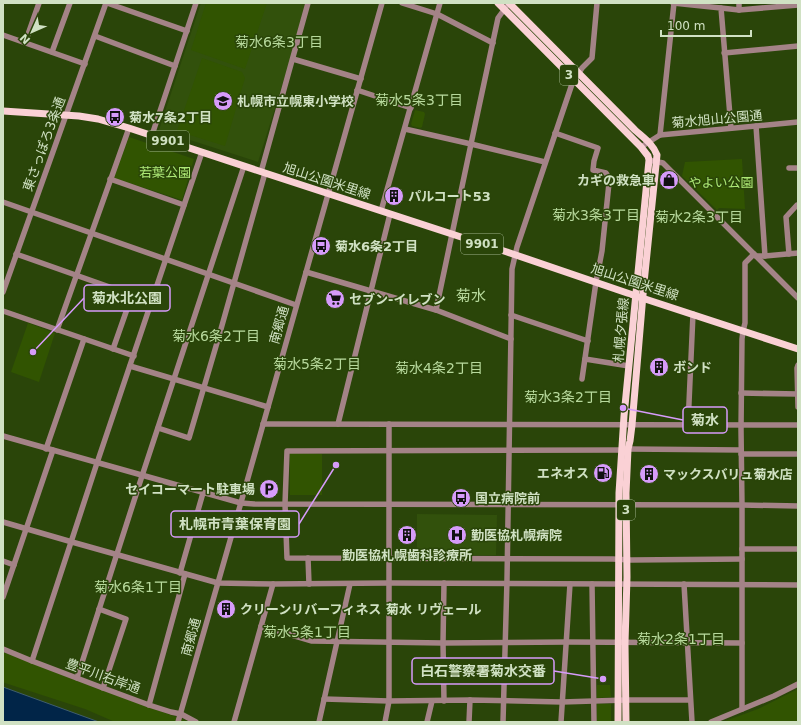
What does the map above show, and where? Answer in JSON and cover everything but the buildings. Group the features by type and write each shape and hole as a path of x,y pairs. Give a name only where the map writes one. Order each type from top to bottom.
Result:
{"main road":[{"name":"3","path":"498,3 641,147 648,156 649,160"},
{"name":"札幌夕張線","path":"509,3 635,130 649,142 657,155 632,425 630,441 625,449"},
{"name":"旭山公園米里線","path":"3,110 98,119 129,128 798,349"},
{"name":"札幌夕張線","path":"626,722 626,700 618,584 618,559 622,504 626,493 623,425 649,160"},
{"name":"札幌夕張線","path":"618,722 618,700 626,584 626,559 622,504"}],"street":[{"path":"25,43 39,3"},
{"path":"52,52 70,3"},
{"path":"107,3 186,31"},
{"name":"東さっぽろ3条通","path":"3,292 107,3"},
{"path":"152,135 196,3"},
{"path":"158,428 189,438 234,283 308,3"},
{"name":"南郷通","path":"179,721 382,3"},
{"path":"402,3 437,14 493,43"},
{"path":"381,211 440,3"},
{"path":"436,310 498,18 509,3"},
{"path":"503,722 508,559 512,269 515,255 545,162 572,84 578,72 592,58 597,3"},
{"path":"660,135 674,3 739,10 798,5"},
{"path":"739,3 739,10"},
{"path":"721,8 730,128"},
{"path":"3,35 84,64"},
{"path":"95,36 175,66"},
{"path":"724,52 798,46"},
{"path":"293,59 361,79"},
{"path":"357,90 411,108"},
{"name":"菊水旭山公園通","path":"641,147 660,135 798,122"},
{"path":"756,126 764,256"},
{"path":"57,330 90,233 129,128"},
{"path":"405,129 545,162"},
{"path":"555,133 598,148 593,170 606,173 609,183 602,251 582,379"},
{"path":"32,661 202,152"},
{"path":"649,160 663,163 798,298"},
{"path":"76,678 244,166"},
{"path":"790,168 798,168"},
{"path":"110,179 184,205"},
{"path":"3,202 296,305"},
{"path":"789,254 786,217 798,205"},
{"path":"338,424 390,214"},
{"path":"742,709 741,393 743,331 745,323 745,263 755,255 764,256 798,253"},
{"path":"16,254 152,302"},
{"path":"306,272 436,310 511,339"},
{"path":"113,349 132,295"},
{"path":"3,311 134,356"},
{"path":"688,425 693,314"},
{"path":"511,315 588,341"},
{"path":"46,449 84,339"},
{"path":"585,359 629,366"},
{"path":"798,365 798,407"},
{"path":"130,366 268,407"},
{"path":"741,393 797,394"},
{"path":"263,424 798,425"},
{"path":"385,722 389,701 389,424"},
{"path":"3,436 241,503 798,506"},
{"path":"742,559 286,558 287,451 625,449 798,454"},
{"path":"3,597 53,450"},
{"path":"149,705 203,493"},
{"path":"3,522 218,583 798,585"},
{"path":"742,549 798,549"},
{"path":"308,558 309,584"},
{"path":"3,561 14,565"},
{"path":"444,583 444,701"},
{"path":"234,722 273,584"},
{"path":"319,722 350,584"},
{"path":"561,722 570,584"},
{"path":"592,584 594,722"},
{"path":"684,584 692,722"},
{"path":"99,609 126,619 103,688"},
{"path":"261,626 312,641 337,642 505,644 567,642 742,643"},
{"name":"豊平川右岸通","path":"3,649 149,705 180,714 196,722"},
{"path":"711,722 774,696 798,684"},
{"path":"324,699 389,701 504,700 562,702 690,700"},
{"path":"469,722 470,700"},
{"path":"427,722 432,701"}],"shaded area":[{"name":"札幌市立幌東小学校","path":"201,3 305,3 291,57 258,162 159,130"},
{"name":"勤医協札幌病院","path":"417,514 497,515 496,555 417,555"}],"green space":[{"path":"206,3 267,3 245,69 191,50"},
{"path":"202,58 242,72 245,78 225,146 177,131"},
{"path":"415,110 424,112 425,114 422,127 420,128 412,126 411,124"},
{"name":"若葉公園","path":"129,137 194,159 182,200 114,178"},
{"name":"やよい公園","path":"742,159 745,209 719,208 717,210 682,176 685,162"},
{"path":"28,323 55,333 39,382 11,372"},
{"path":"290,453 322,454 322,495 290,495"},
{"path":"3,652 93,687 190,722 115,722 85,709 5,683 3,682"},
{"path":"597,685 610,685 611,697 597,698"},
{"path":"798,689 798,722 722,722 758,709"},
{"path":"597,704 611,704 611,722 597,722"}],"water":[{"path":"3,687 99,722 3,722"}],"place":[{"name":"札幌市立幌東小学校","path":"223,101"},
{"name":"菊水7条2丁目","path":"115,117"},
{"name":"カギの救急車","path":"669,180"},
{"name":"パルコート53","path":"394,196"},
{"name":"菊水6条2丁目","path":"321,246"},
{"name":"セブン-イレブン","path":"335,299"},
{"name":"菊水北公園","path":"33,352"},
{"name":"ボンド","path":"659,367"},
{"name":"菊水","path":"623,408"},
{"name":"札幌市青葉保育園","path":"336,465"},
{"name":"エネオス","path":"603,473"},
{"name":"マックスバリュ菊水店","path":"649,474"},
{"name":"セイコーマート駐車場","path":"269,489"},
{"name":"国立病院前","path":"461,498"},
{"name":"勤医協札幌歯科診療所","path":"407,535"},
{"name":"勤医協札幌病院","path":"457,535"},
{"name":"クリーンリバーフィネス 菊水 リヴェール","path":"226,609"},
{"name":"白石警察署菊水交番","path":"603,679"}],"district":[{"name":"菊水6条3丁目","path":"279,42"},
{"name":"菊水5条3丁目","path":"419,100"},
{"name":"菊水3条3丁目","path":"596,215"},
{"name":"菊水2条3丁目","path":"699,217"},
{"name":"菊水","path":"471,296"},
{"name":"菊水6条2丁目","path":"216,336"},
{"name":"菊水5条2丁目","path":"317,364"},
{"name":"菊水4条2丁目","path":"439,368"},
{"name":"菊水3条2丁目","path":"568,397"},
{"name":"菊水6条1丁目","path":"138,587"},
{"name":"菊水5条1丁目","path":"307,632"},
{"name":"菊水2条1丁目","path":"681,639"}]}
